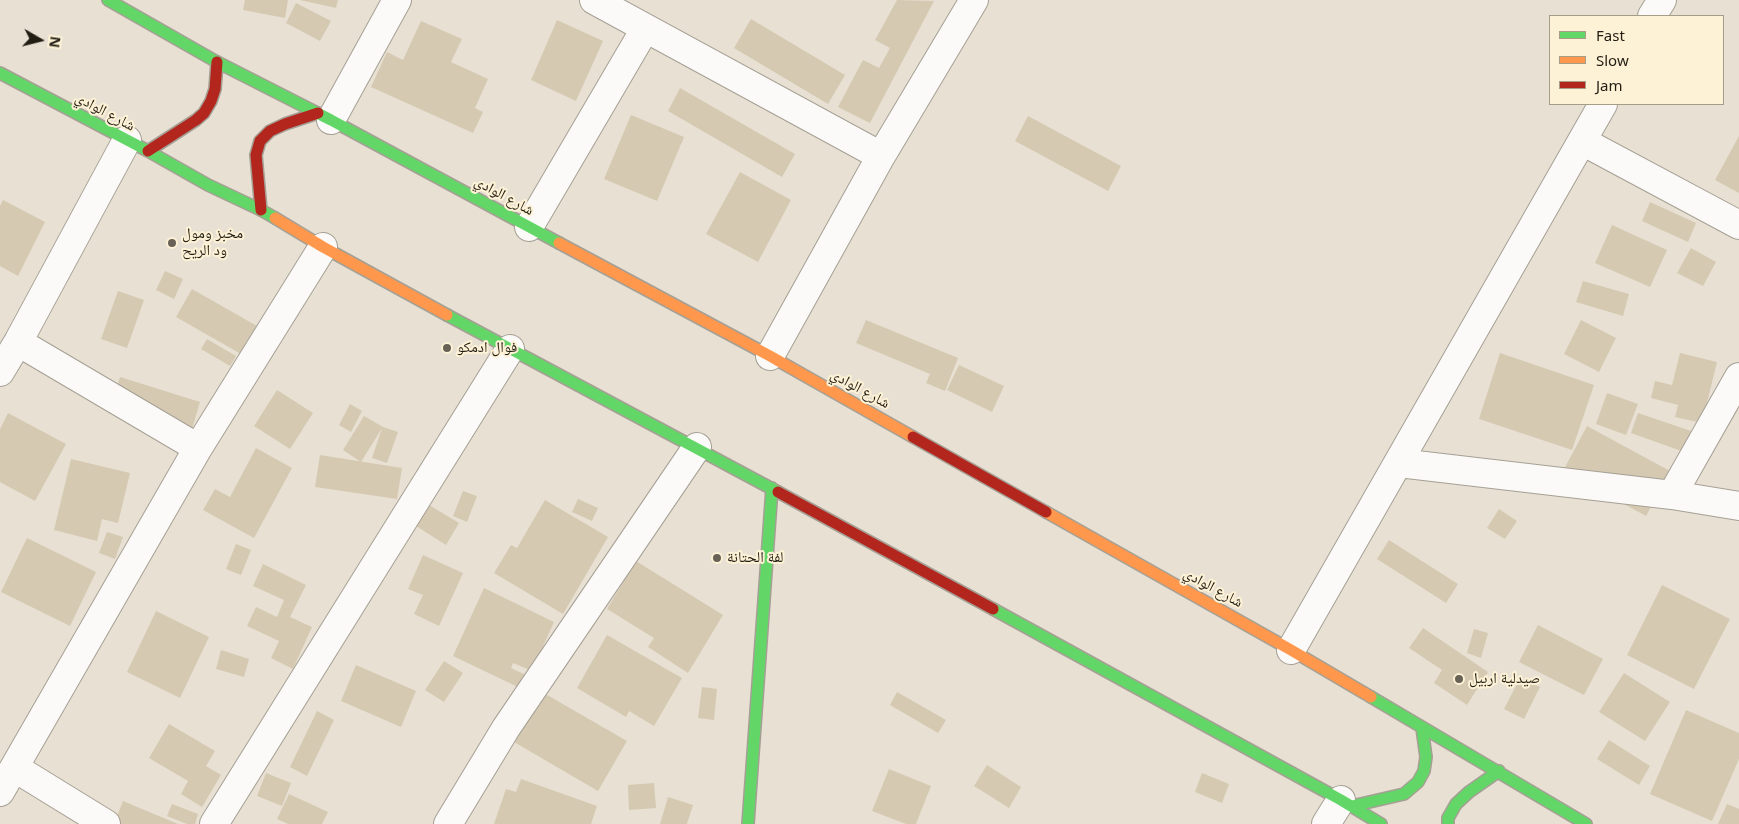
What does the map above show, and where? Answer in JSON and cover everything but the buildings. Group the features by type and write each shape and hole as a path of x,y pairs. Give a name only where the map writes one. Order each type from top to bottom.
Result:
{"main road":[{"name":"شارع الوادي","path":"108,0 217,62 325,117 770,356 1291,650 1586,824"},
{"path":"137,146 190,124 204,113 215,89 217,62"},
{"name":"شارع الوادي","path":"0,73 208,185 261,210 323,247 968,594 1381,824"},
{"path":"261,210 256,155 260,141 277,127 325,117"},
{"path":"748,824 772,488"},
{"path":"1346,803 1404,794 1418,782 1424,772 1426,757 1422,728"},
{"path":"1448,824 1448,818 1456,804 1469,792 1499,771"}],"street":[{"path":"325,117 397,0"},
{"path":"594,0 881,156"},
{"path":"1653,15 1662,0"},
{"path":"770,356 881,156 972,1"},
{"path":"529,228 645,29"},
{"path":"1291,650 1602,105"},
{"path":"1582,141 1739,225"},
{"path":"0,372 137,146"},
{"path":"0,792 198,448 323,247"},
{"path":"18,342 198,448"},
{"path":"214,824 510,348"},
{"path":"1672,495 1739,377"},
{"path":"448,824 506,728 697,447"},
{"path":"1399,463 1672,495 1739,506"},
{"path":"15,768 106,824"},
{"path":"1326,824 1346,803"}],"traffic: fast":[{"path":"108,0 217,62 331,120 559,243"},
{"path":"0,73 208,185 275,218"},
{"path":"447,315 778,492"},
{"path":"748,824 772,488"},
{"path":"993,609 1341,800 1381,824"},
{"path":"1371,697 1586,824"},
{"path":"1352,806 1404,794 1418,782 1424,771 1426,757 1422,728"},
{"path":"1448,824 1448,818 1456,804 1469,792 1499,771"}],"traffic: slow":[{"path":"275,218 323,247 447,315"},
{"path":"559,243 770,356 913,437"},
{"path":"1046,512 1371,697"}],"traffic: jam":[{"path":"148,151 204,113 215,89 217,62"},
{"path":"261,210 256,155 260,141 270,131 318,113"},
{"path":"913,437 1046,512"},
{"path":"778,492 993,609"}],"place":[{"name":"مخبز ومول ود الريح","path":"172,243"},
{"name":"فوال ادمكو","path":"447,348"},
{"name":"لفة الحتانة","path":"717,558"},
{"name":"صيدلية اربيل","path":"1459,679"}]}
